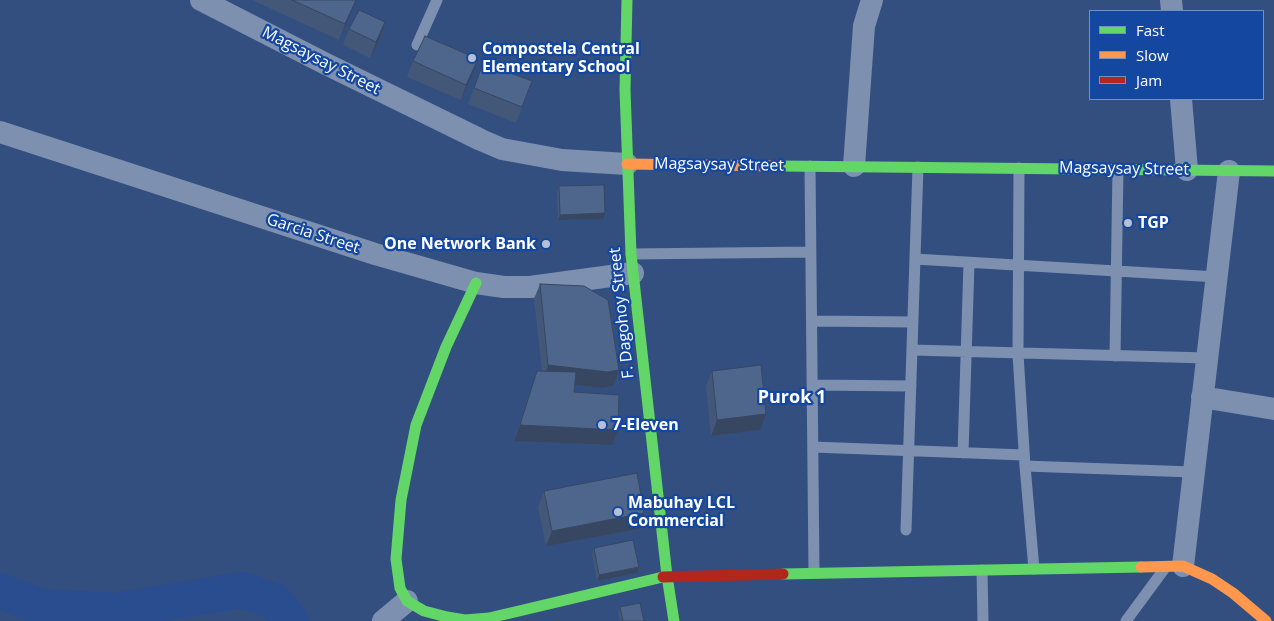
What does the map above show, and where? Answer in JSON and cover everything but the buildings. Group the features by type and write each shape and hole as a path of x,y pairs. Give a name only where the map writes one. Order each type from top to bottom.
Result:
{"street":[{"name":"Magsaysay Street","path":"201,0 481,140 502,149 562,160 626,164 1274,171"},
{"name":"F. Dagohoy Street","path":"627,0 625,42 626,164 632,264 674,621"},
{"path":"854,166 864,26 872,0"},
{"path":"1181,100 1187,170"},
{"name":"Garcia Street","path":"0,132 375,254 476,283 504,287 530,287 632,264"},
{"path":"1174,566 1193,472 1229,171"},
{"path":"476,283 446,347 416,425 401,500 396,559 400,588 407,601 424,611 466,620 489,618 668,576 1174,566 1212,579 1233,593 1266,621"},
{"path":"1202,397 1274,409"},
{"path":"383,621 407,601"}],"lane":[{"path":"417,45 437,0"},
{"path":"810,166 814,573"},
{"path":"906,530 918,167"},
{"path":"1019,168 1018,354 1034,569"},
{"path":"1115,356 1118,169"},
{"path":"632,264 811,252"},
{"path":"915,259 1217,277"},
{"path":"963,453 968,263"},
{"path":"812,321 913,322"},
{"path":"912,350 1207,358"},
{"path":"813,385 911,386"},
{"path":"813,448 963,453 1025,461 1193,472"},
{"path":"1126,621 1174,566"},
{"path":"982,570 983,621"}],"waterway":[{"path":"0,591 41,607 117,611 242,590 274,601 291,621"}],"traffic: fast":[{"path":"627,0 625,90 631,254 667,576 674,621"},
{"path":"779,166 1274,171"},
{"path":"476,283 446,347 416,425 401,500 396,559 400,588 407,601 424,611 447,617 465,620 489,618 663,577"},
{"path":"783,574 1141,567"}],"traffic: slow":[{"path":"627,164 779,166"},
{"path":"1141,567 1183,566 1212,579 1233,593 1266,621"}],"traffic: jam":[{"path":"663,577 783,574"}],"place":[{"name":"Compostela Central Elementary School","path":"472,58"},
{"name":"TGP","path":"1128,223"},
{"name":"One Network Bank","path":"546,244"},
{"name":"7-Eleven","path":"602,425"},
{"name":"Mabuhay LCL Commercial","path":"618,512"}],"district":[{"name":"Purok 1","path":"792,398"}]}
